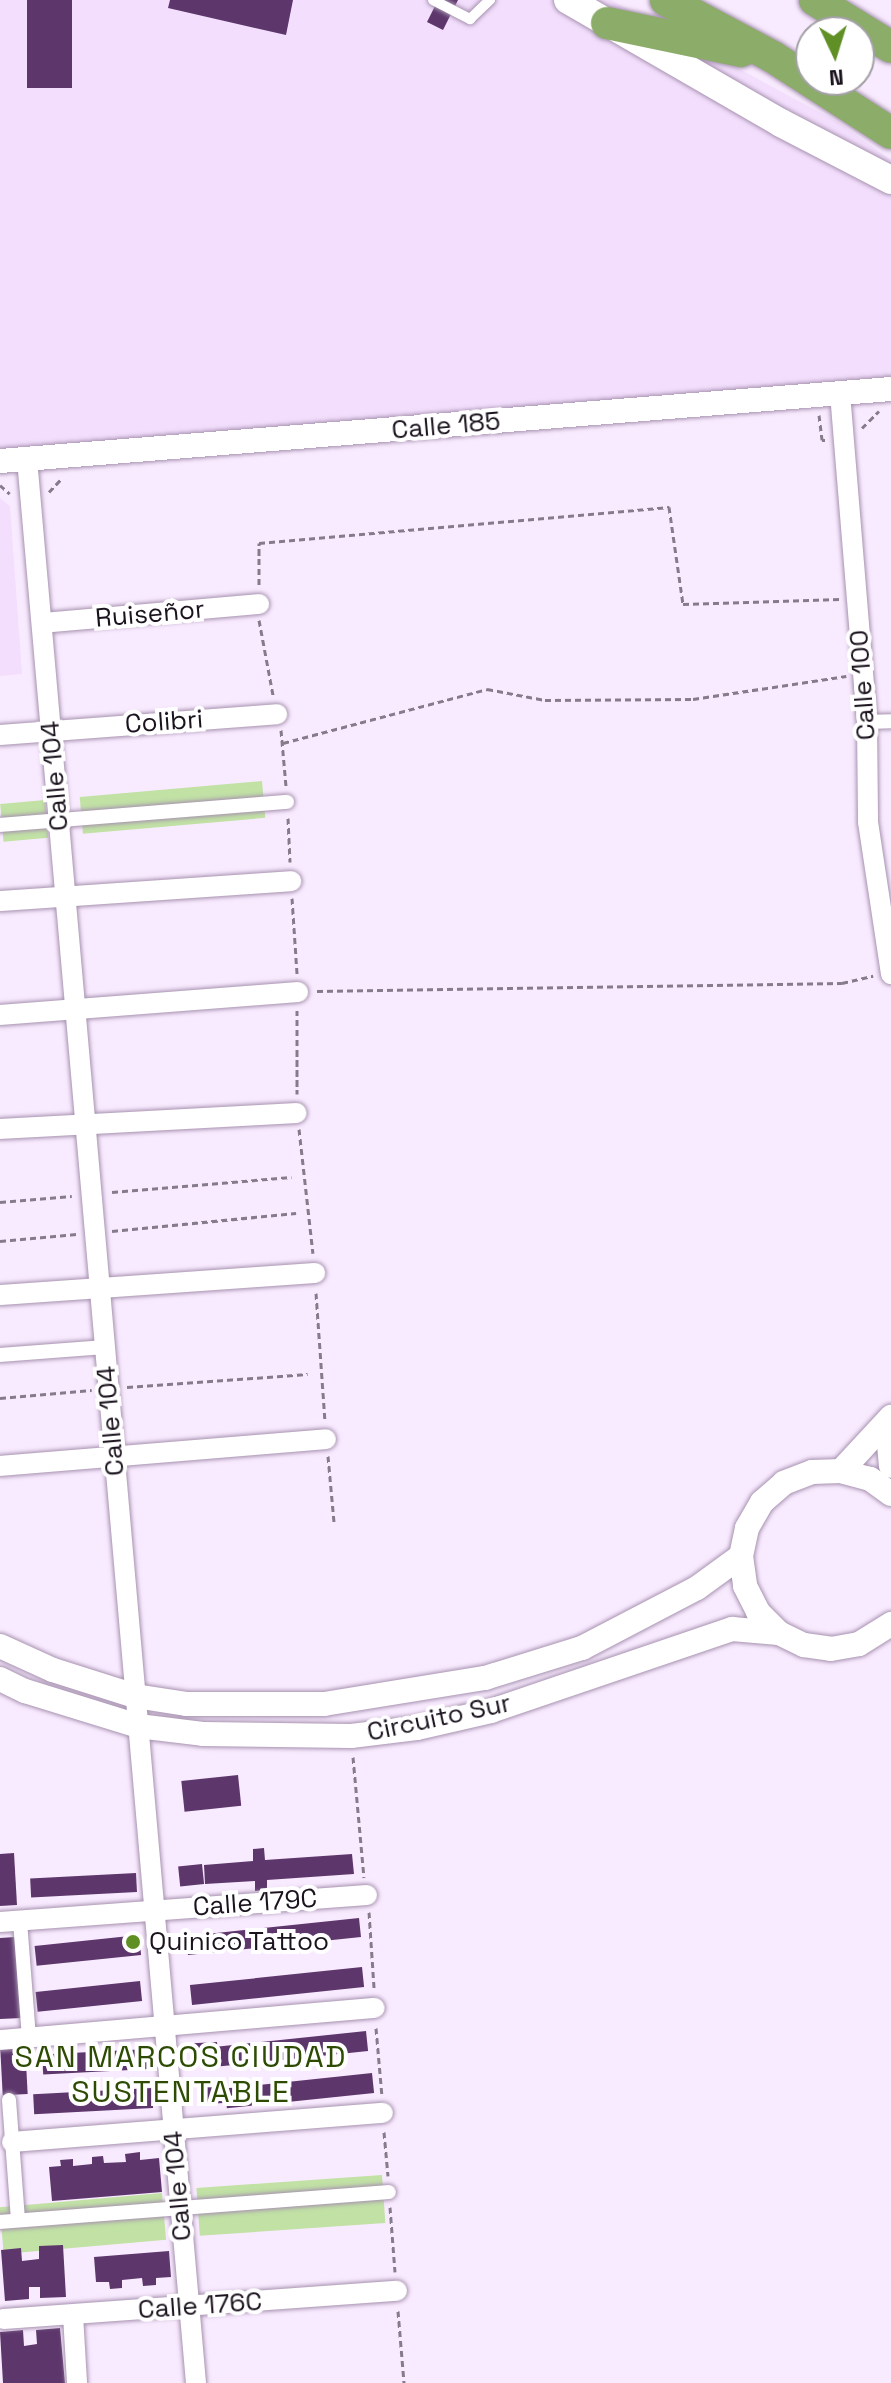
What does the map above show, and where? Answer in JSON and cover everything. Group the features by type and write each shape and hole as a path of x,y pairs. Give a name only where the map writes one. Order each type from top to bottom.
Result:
{"highway":[{"path":"666,0 773,57 891,133"},
{"path":"815,0 891,47"},
{"path":"607,23 773,57"}],"main road":[{"path":"568,0 781,123 891,180"}],"street":[{"name":"Calle 185","path":"0,461 840,393 887,399"},
{"name":"Calle 100","path":"840,393 867,722 868,822 890,973"},
{"name":"Calle 104","path":"27,459 196,2383"},
{"name":"Ruiseñor","path":"42,623 259,604"},
{"name":"Colibri","path":"0,735 277,714"},
{"path":"867,722 891,721"},
{"path":"0,825 287,802"},
{"path":"0,901 291,881"},
{"path":"0,1015 298,992"},
{"path":"0,1129 297,1113"},
{"path":"0,1295 315,1273"},
{"path":"0,1355 105,1347"},
{"path":"889,1420 891,1466"},
{"path":"841,1471 889,1420"},
{"path":"0,1466 326,1439"},
{"path":"891,1494 870,1479 841,1471 812,1472 784,1483 762,1502 747,1528 741,1556 745,1586 758,1612 779,1633 804,1645 831,1649 859,1644 891,1624"},
{"name":"Circuito Sur","path":"0,1646 53,1670 135,1696 187,1704 324,1704 485,1678 582,1648 697,1588 741,1556"},
{"name":"Circuito Sur","path":"0,1679 25,1691 138,1726 203,1734 351,1736 417,1728 491,1711 732,1629 779,1633"},
{"name":"Calle 179C","path":"10,1922 367,1895"},
{"path":"10,1922 29,2038"},
{"path":"0,2040 375,2008"},
{"path":"9,2100 18,2220"},
{"path":"12,2142 383,2113"},
{"path":"0,2222 389,2192"},
{"name":"Calle 176C","path":"2,2319 397,2291"},
{"path":"73,2315 77,2383"}],"lane":[{"path":"433,0 470,19 490,0"}],"path":[{"path":"856,437 887,399"},
{"path":"0,485 10,495"},
{"path":"856,599 683,604 669,507 259,543 259,622 283,743 298,992 842,983 890,973"},
{"path":"283,743 487,689 545,700 693,699 862,674"},
{"path":"0,1202 291,1177"},
{"path":"0,1241 296,1213"},
{"path":"315,1273 334,1522"},
{"path":"0,1398 308,1374"},
{"path":"351,1736 367,1895 404,2383"}],"shaded area":[{"path":"0,0 611,0 838,122 891,160 891,399 0,473"},
{"path":"0,498 10,506 22,674 0,676"}],"green space":[{"path":"262,781 265,818 83,834 80,797"},
{"path":"45,800 48,838 3,842 0,804"},
{"path":"382,2175 385,2223 200,2236 196,2188"},
{"path":"162,2193 166,2240 4,2254 0,2207"}],"building":[{"path":"27,0 72,0 72,88 27,88"},
{"path":"170,0 293,0 286,35 168,8"},
{"path":"438,0 458,0 443,30 427,22"},
{"path":"238,1775 241,1806 185,1812 181,1781"},
{"path":"264,1848 265,1860 352,1854 354,1874 267,1880 267,1890 255,1891 255,1881 205,1884 204,1865 253,1861 253,1849"},
{"path":"14,1853 17,1905 0,1906 0,1854"},
{"path":"202,1864 204,1884 180,1886 178,1867"},
{"path":"136,1873 137,1892 31,1898 30,1879"},
{"path":"359,1918 361,1937 188,1955 186,1936"},
{"path":"139,1935 141,1955 37,1966 35,1946"},
{"path":"15,1937 22,2018 0,2019 0,1938"},
{"path":"362,1967 364,1987 192,2005 190,1985"},
{"path":"140,1981 142,2001 38,2012 36,1992"},
{"path":"366,2031 368,2051 221,2066 219,2046"},
{"path":"217,2042 218,2061 194,2062 193,2043"},
{"path":"25,2043 28,2094 3,2095 0,2044"},
{"path":"148,2049 149,2069 43,2075 42,2055"},
{"path":"372,2073 374,2093 227,2108 225,2088"},
{"path":"223,2084 224,2103 200,2104 199,2085"},
{"path":"152,2088 153,2108 34,2114 33,2094"},
{"path":"140,2152 140,2160 159,2158 162,2192 52,2201 49,2167 61,2166 60,2160 73,2159 73,2166 92,2164 92,2157 103,2156 104,2163 126,2162 125,2154"},
{"path":"63,2245 66,2297 40,2298 40,2287 29,2287 29,2299 5,2301 1,2250 21,2248 22,2261 39,2259 39,2246"},
{"path":"169,2251 171,2277 156,2278 156,2285 143,2286 142,2278 122,2280 122,2288 110,2289 109,2282 96,2282 94,2257"},
{"path":"60,2328 65,2383 3,2383 0,2332 23,2330 24,2346 37,2344 36,2330"}],"place":[{"name":"Quinico Tattoo","path":"133,1942"}],"district":[{"name":"SAN MARCOS CIUDAD SUSTENTABLE","path":"181,2074"}]}
